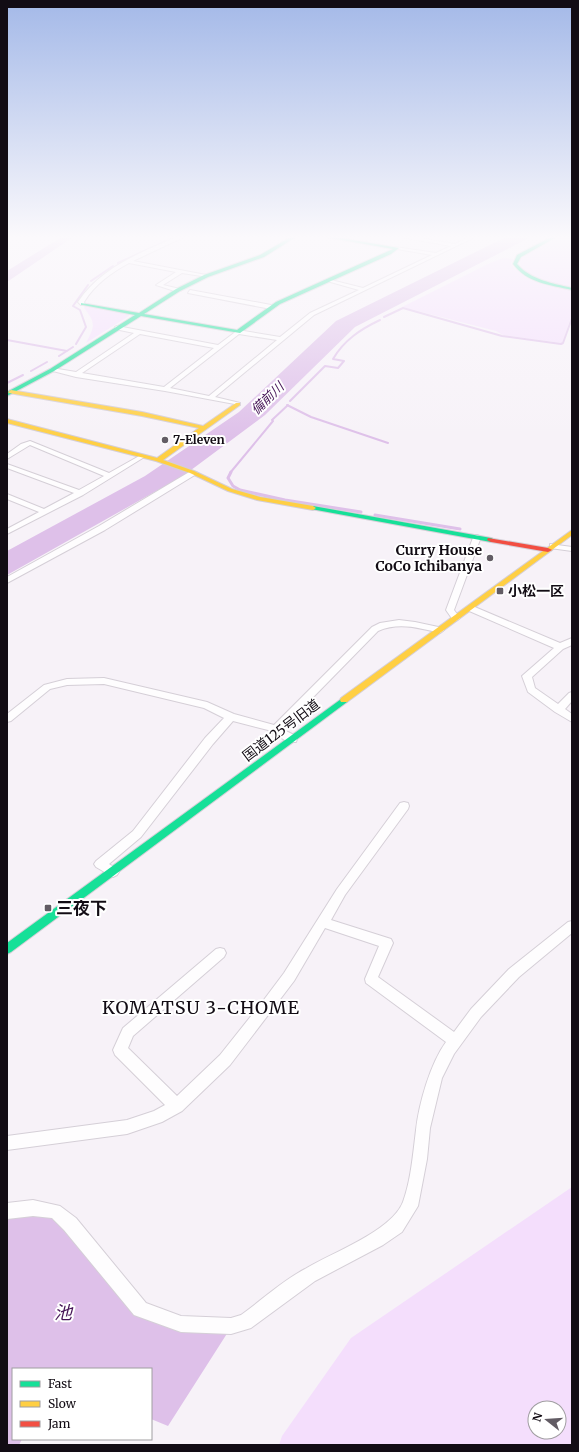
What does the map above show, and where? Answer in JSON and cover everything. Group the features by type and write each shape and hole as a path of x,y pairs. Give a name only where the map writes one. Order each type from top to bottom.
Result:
{"street":[{"path":"9,393 52,370 157,303"},
{"path":"248,303 271,307"},
{"path":"165,389 271,307 280,303"},
{"path":"210,398 312,314 334,303"},
{"path":"82,304 280,339"},
{"path":"117,328 218,347"},
{"path":"76,375 139,332"},
{"path":"52,370 165,389 238,404"},
{"path":"9,393 149,416 205,428"},
{"path":"160,461 238,404"},
{"path":"7,422 160,461 193,472 230,490 259,499 477,537 572,550"},
{"path":"7,457 23,445 30,443 110,476"},
{"path":"7,532 80,493 143,456"},
{"path":"7,466 80,493"},
{"path":"7,580 102,528 193,472"},
{"path":"9,498 44,512"},
{"name":"国道125号旧道","path":"7,949 572,532"},
{"path":"456,618 450,610 477,537"},
{"path":"470,608 560,647"},
{"path":"275,730 375,629 386,623 397,622 440,630"},
{"path":"572,641 560,647 528,676 531,690 572,719"},
{"path":"7,719 47,687 66,682 104,680 207,705 230,717 275,730 292,739"},
{"path":"558,710 572,695"},
{"path":"113,872 100,864 137,834 230,717"},
{"path":"7,1143 127,1126 157,1117 177,1106 225,1060 259,1017 289,977 341,892 404,806"},
{"path":"322,922 387,943 371,979 455,1041"},
{"path":"7,1211 33,1208 55,1211 70,1224 140,1309 181,1324 230,1326 245,1322 309,1275 377,1239 396,1226 410,1206 420,1159 423,1128 435,1077 455,1041 476,1013 514,972 572,926"},
{"path":"177,1106 120,1050 128,1032 220,953"}],"shaded area":[{"path":"410,303 572,303 572,314 562,343 503,335 496,331 402,307"},
{"path":"86,306 130,314 86,343 93,325 91,317 84,308"},
{"path":"572,1187 572,1445 279,1445 282,1436 351,1338"}],"water":[{"name":"備前川","path":"373,303 402,303 355,327 265,415 183,476 7,575 7,551 145,476 239,412 336,321"},
{"name":"池","path":"7,1216 52,1216 66,1228 137,1315 228,1332 168,1426 152,1419 152,1368 12,1368 12,1440 22,1440 19,1445 7,1445"}],"waterway":[{"path":"75,303 73,306 80,310 86,327 76,344"},
{"path":"384,317 403,308 502,336 561,344 563,343 572,318"},
{"path":"290,401 325,366 338,368 344,361 333,359 342,346 360,331 380,320"},
{"path":"7,340 67,351"},
{"path":"67,351 73,347"},
{"path":"59,356 67,351"},
{"path":"31,371 47,362"},
{"path":"7,383 23,375"},
{"path":"230,473 273,421 272,420 288,405"},
{"path":"288,405 311,417 388,443"},
{"path":"231,472 228,478 233,486 240,490 285,500 361,512"},
{"path":"375,515 460,529"}],"traffic: fast":[{"path":"7,394 52,370 158,303"},
{"path":"83,304 238,332 279,303"},
{"path":"313,508 491,540"},
{"path":"7,949 344,700"}],"traffic: slow":[{"path":"11,392 142,414 205,428"},
{"path":"158,460 238,404"},
{"path":"7,421 158,460 192,472 230,490 259,499 313,508"},
{"path":"344,700 572,532"}],"traffic: jam":[{"path":"491,540 548,550"}],"place":[{"name":"7-Eleven","path":"165,440"},
{"name":"Curry House CoCo Ichibanya","path":"490,558"},
{"name":"小松一区","path":"500,591"},
{"name":"三夜下","path":"48,908"}],"district":[{"name":"KOMATSU 3-CHOME","path":"201,1008"}]}
